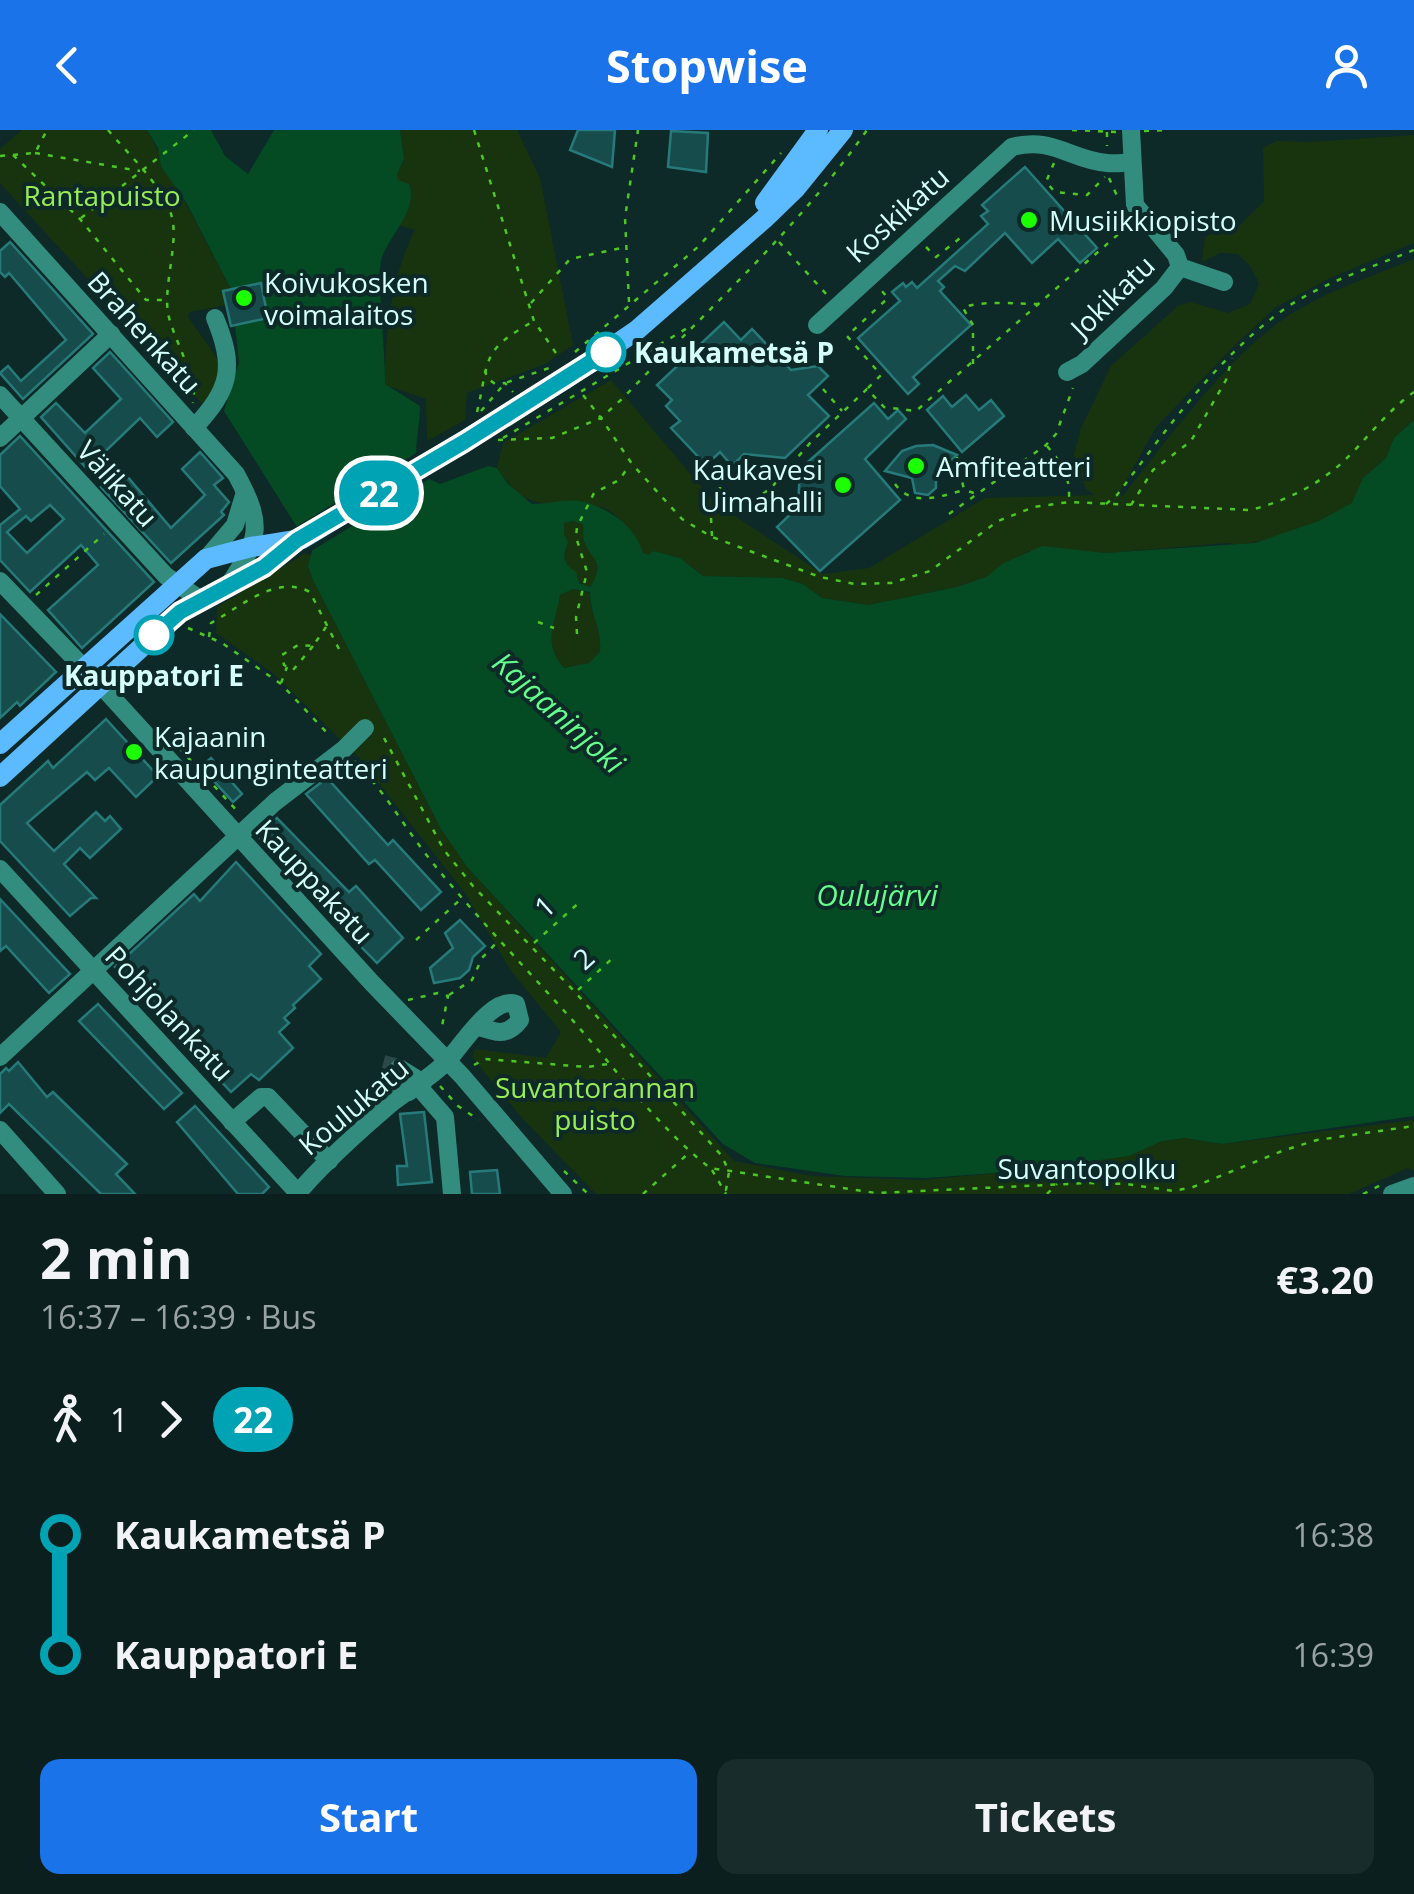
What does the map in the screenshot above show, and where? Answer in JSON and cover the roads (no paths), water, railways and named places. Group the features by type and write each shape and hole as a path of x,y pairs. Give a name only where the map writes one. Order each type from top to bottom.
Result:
{"main road":[{"path":"744,234 818,130"},
{"path":"0,778 180,612 264,567 300,540 474,442 637,330 796,188 843,130"},
{"path":"0,744 206,560 251,547 300,540"}],"street":[{"name":"Jokikatu","path":"1131,130 1135,205 1176,255 1180,267"},
{"name":"Koskikatu","path":"817,325 914,236 971,172 1012,147 1030,142 1108,164 1132,162"},
{"name":"Brahenkatu","path":"0,212 236,474 252,504 256,525 251,547"},
{"name":"Jokikatu","path":"1180,267 1224,282"},
{"name":"Jokikatu","path":"1079,361 1180,267"},
{"path":"188,422 214,406 227,376 227,347 215,318"},
{"path":"0,438 111,334"},
{"name":"Välikatu","path":"0,395 177,586 201,600"},
{"path":"206,560 235,526 245,492"},
{"path":"228,586 251,547"},
{"name":"Kauppakatu","path":"0,581 447,1061 467,1070 564,1194"},
{"path":"0,1057 238,838 270,796 318,756 343,750 365,728"},
{"name":"Pohjolankatu","path":"2,876 298,1194"},
{"name":"Koulukatu","path":"298,1194 396,1100 447,1061 477,1026"},
{"path":"393,1073 421,1084 445,1118 452,1194"},
{"path":"236,1126 265,1103 268,1096 329,1161"},
{"path":"0,1130 57,1194"},
{"name":"Kauppakatu","path":"548,1175 572,1194"},
{"path":"1392,1194 1414,1186"}],"water":[{"name":"Oulujärvi","path":"147,130 211,130 225,156 248,174 274,130 400,130 404,159 398,180 409,184 411,194 407,213 380,266 385,384 420,406 416,449 419,474 440,484 488,466 497,468 508,484 532,504 575,501 600,508 627,526 643,553 649,555 653,551 680,558 703,576 782,578 803,584 822,598 868,605 957,587 986,577 1004,563 1042,546 1105,553 1255,543 1319,521 1352,503 1363,478 1386,458 1394,438 1414,420 1414,1116 1222,1144 1185,1138 1162,1141 1129,1156 1022,1171 927,1178 845,1176 755,1163 723,1144 467,867 441,829 313,580 308,566 312,551 224,411 239,363 231,289 187,204 161,166 158,148","holes":["564,523 583,524 584,541 596,561 597,571 590,587 579,583 565,559 568,542","573,589 590,592 600,652 589,663 564,668 553,650 552,634 560,595"]}],"tunnel":[{"path":"383,1064 399,1068"}],"place":[{"name":"Musiikkiopisto","path":"1029,220"},
{"name":"Koivukosken voimalaitos","path":"244,298"},
{"name":"Kaukametsä P","path":"606,352"},
{"name":"Amfiteatteri","path":"916,466"},
{"name":"Kaukavesi Uimahalli","path":"843,485"},
{"name":"Kauppatori E","path":"154,635"},
{"name":"Kajaanin kaupunginteatteri","path":"134,752"}],"park label":[{"name":"Rantapuisto","path":"102,195"},
{"name":"Suvantorannan puisto","path":"595,1103"}],"water label":[{"name":"Kajaaninjoki","path":"559,712"}]}
